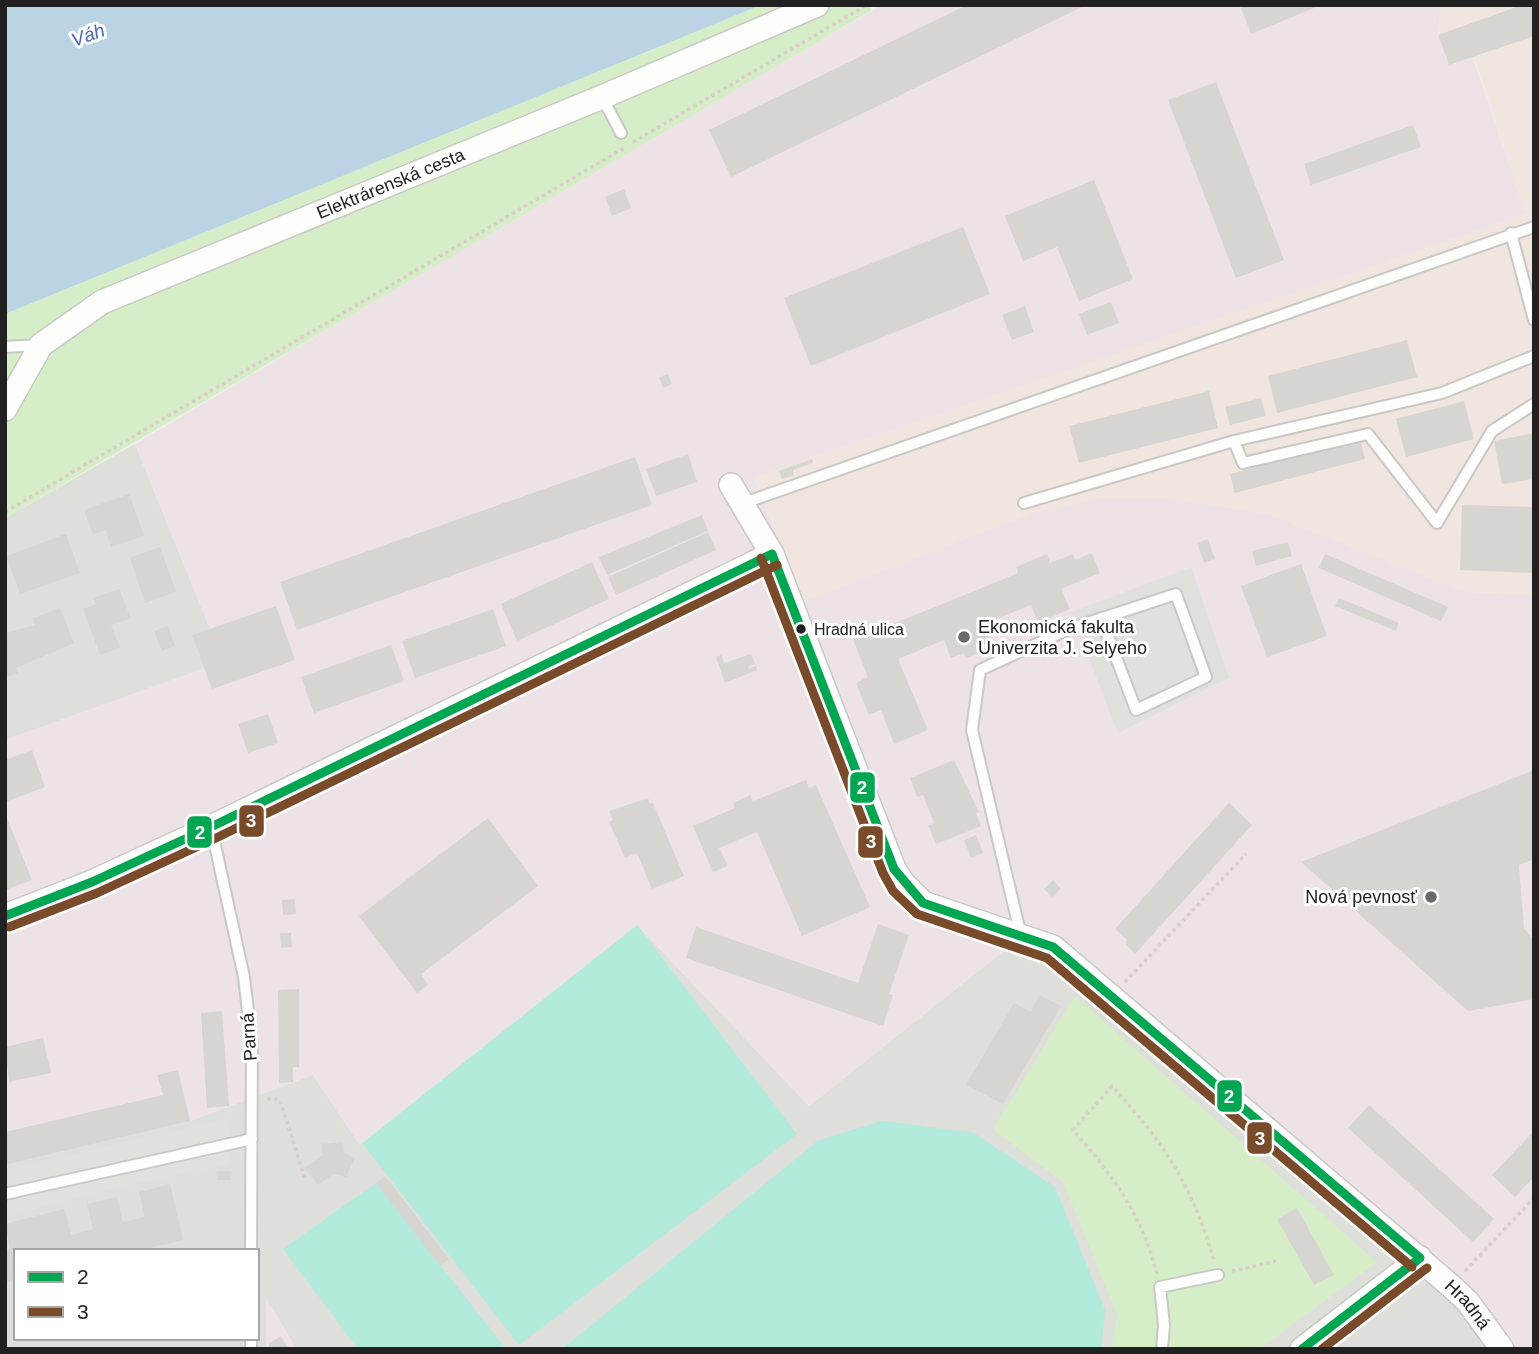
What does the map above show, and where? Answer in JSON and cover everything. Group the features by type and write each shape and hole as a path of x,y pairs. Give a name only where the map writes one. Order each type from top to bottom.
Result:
{"street":[{"name":"Elektrárenská cesta","path":"5,409 41,345 102,302 603,97 817,5"},
{"name":"Hradná","path":"736,495 772,554 843,742 903,883 914,896 938,910 1053,947 1420,1258 1451,1286 1502,1349"},
{"path":"5,915 92,882 211,827 772,554"},
{"path":"1301,1349 1420,1258"}],"lane":[{"path":"603,97 621,133"},
{"path":"736,495 1534,227"},
{"path":"1511,233 1534,320"},
{"path":"5,346 41,345"},
{"path":"1024,503 1234,441 1442,393 1534,356"},
{"path":"1234,441 1243,463 1368,434 1437,523 1492,430 1534,404"},
{"path":"1021,937 972,730 980,670 1069,629 1101,618 1175,594 1206,677 1136,710 1101,618"},
{"name":"Parná","path":"211,827 244,977 251,1046 251,1249"},
{"path":"5,1194 252,1139"},
{"path":"1162,1349 1164,1325 1160,1287 1218,1275"}],"path":[{"path":"5,512 867,5"},
{"path":"1112,996 1246,854"},
{"path":"1160,1287 1149,1241 1113,1175 1073,1130 1112,1086 1153,1131 1178,1170 1199,1212 1218,1275 1276,1261"},
{"path":"252,1099 280,1100 305,1179"},
{"path":"1451,1286 1534,1198"}],"shaded area":[{"path":"882,5 1441,5 1438,35 1448,65 1473,57 1526,214 754,477 804,601 1034,512 1104,497 1166,498 1269,514 1466,592 1534,594 1534,1349 1502,1349 1468,1302 1112,996 1021,937 809,1106 637,925 360,1145 313,1075 190,1121 5,1165 5,740 204,668 192,635 210,629 135,444 602,166"},
{"path":"1441,5 1534,5 1534,594 1466,592 1269,514 1166,498 1104,497 1034,512 804,601 754,476 1526,214 1474,57 1449,65 1438,35"},
{"path":"135,444 210,629 204,669 5,740 5,518"},
{"path":"1191,567 1229,678 1118,733 1071,612"},
{"path":"637,925 809,1106 1021,937 1053,947 1420,1258 1502,1349 5,1349 5,1165 190,1121 313,1075 360,1145"},
{"path":"228,1118 231,1164 116,1188 5,1217 5,1170"},
{"path":"266,1298 297,1349 266,1349"}],"green space":[{"path":"761,5 868,5 872,10 5,518 5,314"},
{"path":"637,925 797,1134 519,1345 363,1144 360,1145"},
{"path":"1075,996 1377,1262 1260,1349 1111,1349 1117,1315 1063,1182 993,1129"},
{"path":"882,1121 974,1133 1055,1187 1105,1310 1101,1349 562,1349 819,1140"},
{"path":"376,1183 506,1349 358,1349 283,1249"}],"water":[{"name":"Váh","path":"5,5 761,5 5,314"}],"building":[{"path":"967,5 1086,5 731,177 709,130"},
{"path":"1240,5 1321,5 1251,34"},
{"path":"1522,5 1534,5 1534,36 1449,65 1438,35"},
{"path":"1216,82 1284,260 1236,278 1168,100"},
{"path":"1413,125 1421,147 1311,185 1304,164"},
{"path":"1094,180 1133,279 1079,301 1057,247 1023,261 1005,216"},
{"path":"624,189 631,208 612,216 605,197"},
{"path":"963,227 990,294 811,366 784,298"},
{"path":"1111,302 1119,323 1087,335 1079,314"},
{"path":"1025,306 1034,332 1012,340 1002,315"},
{"path":"1407,340 1417,377 1277,413 1268,376"},
{"path":"668,374 672,384 663,388 659,377"},
{"path":"1209,391 1218,428 1079,463 1069,426"},
{"path":"1261,398 1266,416 1230,425 1225,407"},
{"path":"1464,401 1474,439 1406,457 1396,419"},
{"path":"1534,433 1534,479 1502,484 1494,441"},
{"path":"1360,440 1365,459 1235,493 1230,474"},
{"path":"688,454 697,482 656,496 646,469"},
{"path":"635,457 652,505 297,630 280,582"},
{"path":"812,459 813,463 793,470 794,475 782,479 779,471"},
{"path":"129,494 144,536 111,547 106,530 93,534 84,510"},
{"path":"1462,505 1534,507 1534,573 1460,570"},
{"path":"702,515 708,531 607,575 599,557"},
{"path":"708,532 716,550 616,595 608,577"},
{"path":"66,534 80,573 20,594 6,556"},
{"path":"1208,539 1215,559 1204,563 1197,543"},
{"path":"1288,542 1292,556 1256,566 1252,551"},
{"path":"160,547 176,592 145,603 130,558"},
{"path":"1092,553 1100,573 1061,589 1070,609 1038,623 1031,605 984,624 992,642 979,647 981,652 966,658 963,653 951,658 944,640 898,659 928,730 894,744 881,710 869,715 856,683 868,677 851,634 882,622 885,627 972,592 1018,573 1016,567 1047,554 1050,563 1073,554 1075,560"},
{"path":"1325,554 1448,607 1441,621 1319,568"},
{"path":"592,562 609,599 517,641 501,604"},
{"path":"1301,564 1327,636 1267,657 1241,586"},
{"path":"119,589 131,618 111,625 120,648 100,655 83,609 96,604 93,598"},
{"path":"1339,598 1399,623 1396,631 1335,606"},
{"path":"276,606 295,660 212,689 192,635"},
{"path":"60,608 74,643 16,668 18,673 5,678 5,633 35,625 33,618"},
{"path":"493,609 506,646 415,678 402,641"},
{"path":"168,626 175,646 162,651 154,631"},
{"path":"391,645 404,681 314,713 301,677"},
{"path":"751,654 755,664 748,666 749,669 756,666 757,670 725,683 716,657 721,655 724,663"},
{"path":"268,714 278,743 248,753 238,724"},
{"path":"32,750 45,787 5,802 5,760"},
{"path":"954,760 979,812 976,813 981,826 936,844 928,825 934,823 923,795 917,797 910,778"},
{"name":"Nová pevnosť","path":"1534,770 1534,859 1519,865 1524,928 1531,937 1534,936 1534,999 1468,1011 1301,862"},
{"path":"806,780 809,788 816,785 870,907 802,936 757,832 719,848 728,866 713,872 693,826 735,808 733,803 750,795 753,801"},
{"path":"648,798 650,804 653,803 684,876 652,889 637,853 625,858 609,822 613,820 609,811"},
{"path":"1229,803 1252,825 1135,954 1125,943 1127,940 1115,929"},
{"path":"5,813 32,880 5,890"},
{"path":"488,818 538,886 421,974 428,985 417,993 359,916"},
{"path":"976,835 983,853 971,858 964,840"},
{"path":"1053,880 1061,889 1052,897 1044,889"},
{"path":"295,899 296,914 283,915 282,900"},
{"path":"878,924 909,935 889,994 893,995 883,1026 686,958 696,927 858,983"},
{"path":"280,933 291,933 292,947 281,948"},
{"path":"299,989 299,1067 293,1067 293,1082 279,1083 278,990"},
{"path":"1039,995 1061,1006 1003,1104 966,1085 1014,1003 1031,1012"},
{"path":"222,1011 229,1106 207,1108 201,1013"},
{"path":"43,1038 51,1073 9,1082 5,1047"},
{"path":"178,1070 190,1121 5,1165 5,1132 163,1095 157,1075"},
{"path":"1369,1105 1494,1219 1473,1242 1348,1128"},
{"path":"1534,1131 1534,1177 1515,1197 1492,1175"},
{"path":"343,1142 344,1153 355,1158 346,1177 333,1174 318,1185 305,1168 323,1155 322,1144"},
{"path":"216,1171 232,1171 231,1180 217,1180"},
{"path":"385,1176 449,1259 440,1266 376,1183"},
{"path":"170,1184 183,1240 145,1249 14,1249 14,1280 5,1282 5,1250 10,1249 5,1224 65,1209 71,1235 93,1229 87,1204 117,1197 123,1222 145,1217 139,1192"},
{"path":"1297,1208 1334,1275 1314,1285 1277,1219"},
{"path":"281,1336 289,1349 269,1349 269,1343"}],"transit line":[{"name":"2","path":"772,554 894,869 923,903 1053,947 1420,1258"},
{"name":"2","path":"5,916 92,882 211,827 772,554"},
{"name":"3","path":"761,558 883,873 893,891 917,914 1047,958 1412,1267"},
{"name":"3","path":"9,927 97,893 216,838 777,565"},
{"name":"2","path":"1302,1349 1420,1258"},
{"name":"3","path":"1322,1349 1427,1268"}],"place":[{"name":"Hradná ulica","path":"801,629"},
{"name":"Ekonomická fakulta Univerzita J. Selyeho","path":"964,637"},
{"name":"Nová pevnosť","path":"1431,897"}]}
